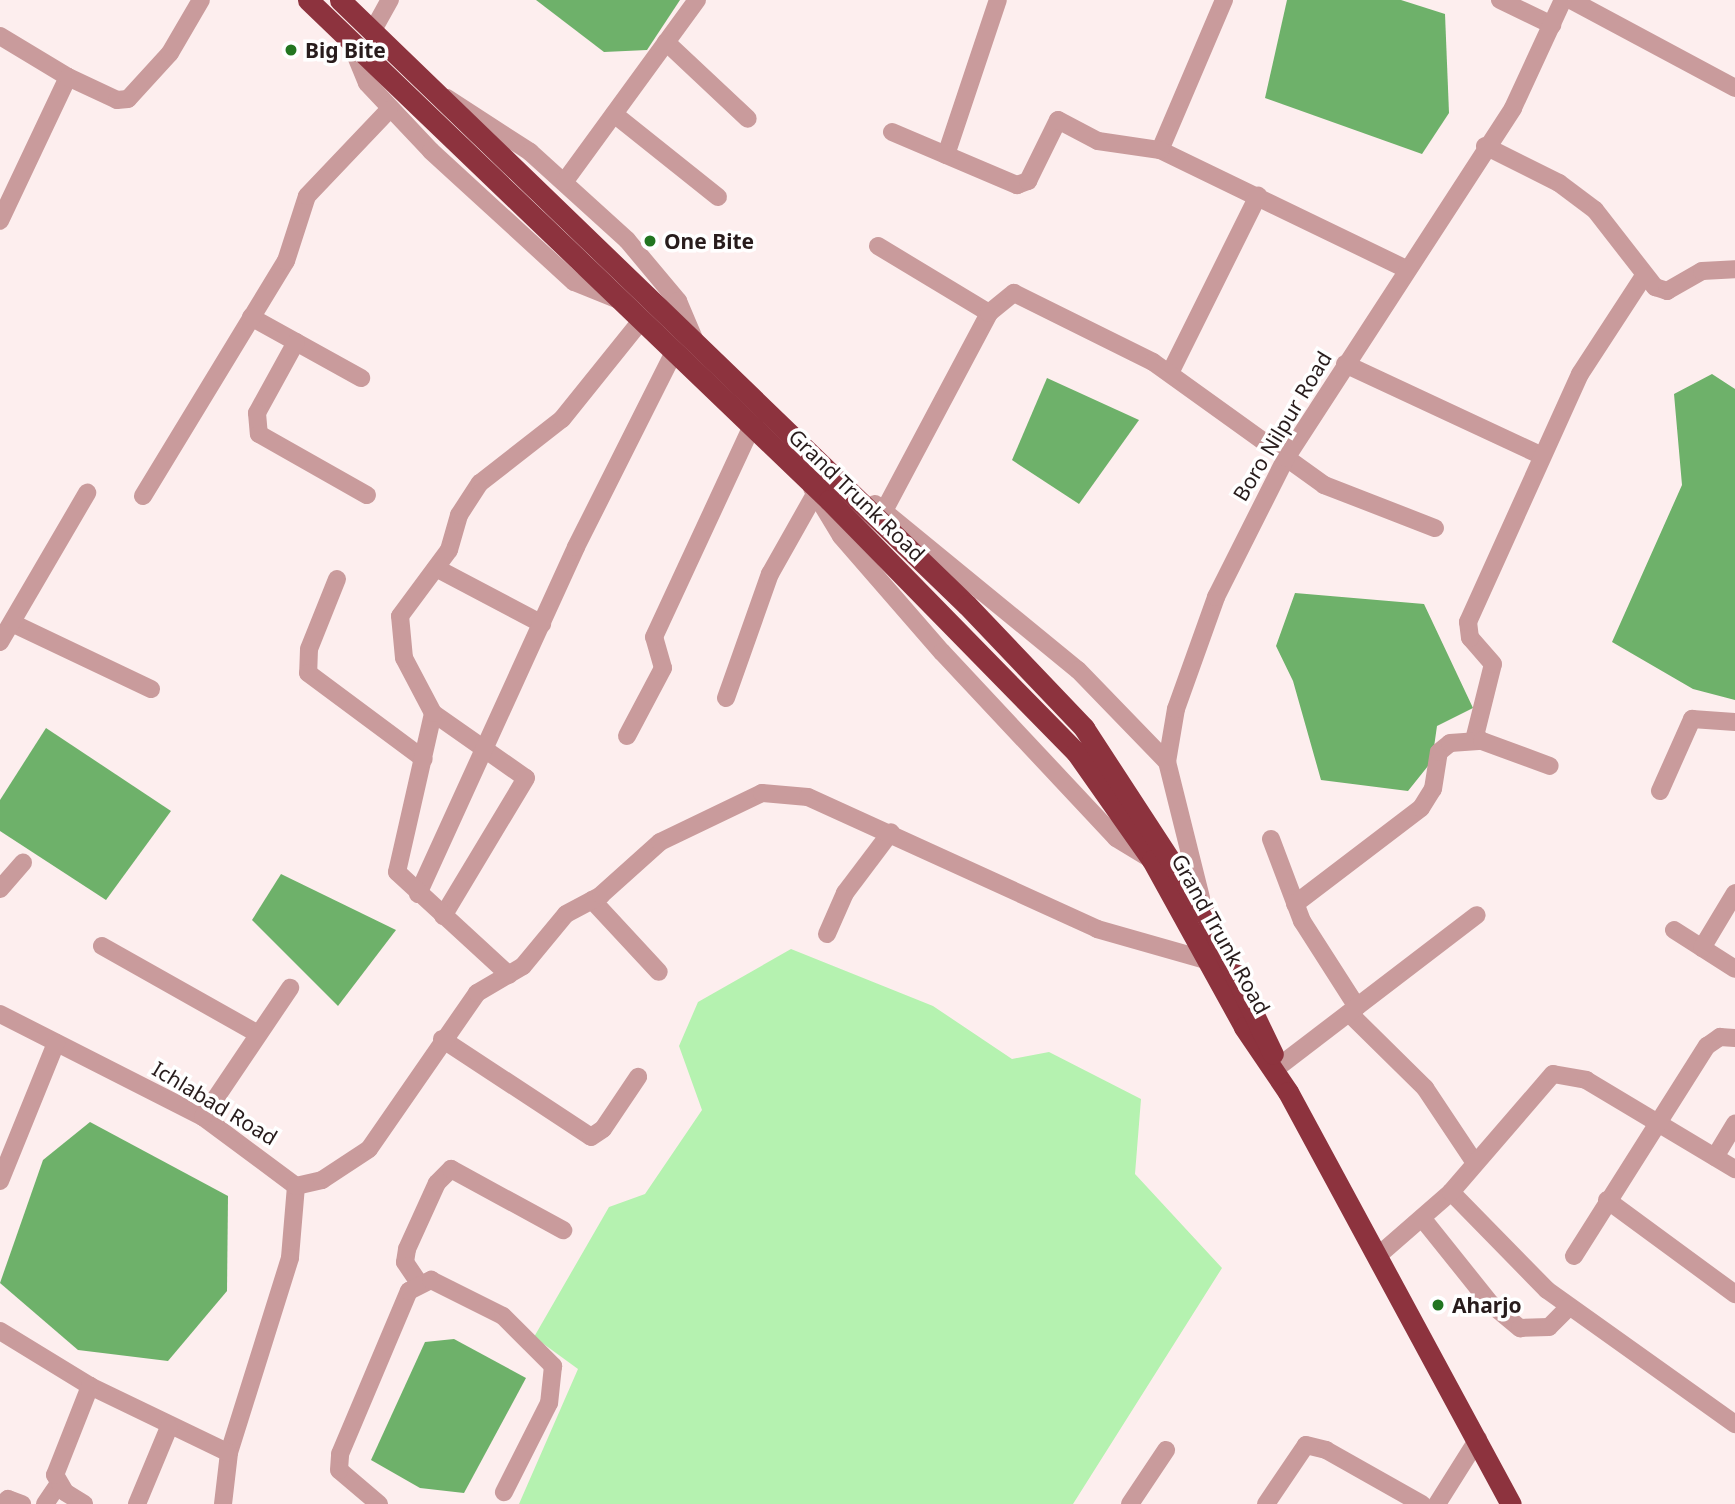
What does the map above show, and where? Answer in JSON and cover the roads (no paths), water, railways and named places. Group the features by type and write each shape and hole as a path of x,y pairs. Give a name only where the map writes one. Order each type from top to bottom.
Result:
{"highway":[{"name":"Grand Trunk Road","path":"307,0 619,300 672,356 751,428 1039,707 1152,860 1380,1254 1511,1504"},
{"name":"Grand Trunk Road","path":"340,0 853,494 1084,727 1206,915 1288,1092"}],"street":[{"path":"0,37 68,77 117,100 128,99 170,53 201,0"},
{"path":"372,32 390,0"},
{"path":"565,181 697,0"},
{"path":"946,155 998,0"},
{"path":"1160,150 1224,0"},
{"path":"1500,0 1552,25"},
{"name":"Boro Nilpur Road","path":"1206,915 1167,762 1195,649 1286,458 1485,146 1513,108 1563,0"},
{"path":"1571,0 1735,88"},
{"path":"350,41 367,83 389,110 575,282 619,300"},
{"path":"666,42 748,119"},
{"path":"0,222 68,77"},
{"path":"432,90 481,115 565,181 659,275 697,345"},
{"path":"143,496 286,261 307,196 389,110"},
{"path":"614,114 718,197"},
{"path":"892,132 1024,184 1064,119 1098,141 1160,150 1406,269"},
{"path":"1485,146 1559,183 1595,210 1644,276 1667,291 1702,271 1735,269"},
{"path":"1170,373 1258,196"},
{"path":"878,246 989,313"},
{"path":"1474,740 1493,664 1470,638 1468,622 1542,456 1607,324 1644,276"},
{"path":"885,509 989,313 1014,293 1170,373 1286,458 1348,498 1435,528"},
{"path":"251,317 361,378"},
{"path":"443,916 526,778 484,746 433,713 397,639 409,596 436,568 480,483 562,419 640,322"},
{"path":"296,342 257,413 259,434 367,495"},
{"path":"418,894 484,746 672,356"},
{"path":"1345,364 1542,456"},
{"path":"627,736 663,668 654,636 751,428"},
{"path":"726,698 770,574 812,487"},
{"path":"812,487 841,536 942,652 1116,838 1152,860"},
{"path":"87,493 4,632 151,689"},
{"path":"853,494 885,509 1078,670 1167,762"},
{"path":"436,568 542,624"},
{"path":"337,579 309,649 308,673 424,759"},
{"path":"433,713 424,759 395,862 418,894 509,975"},
{"path":"1661,791 1692,719 1735,722"},
{"path":"1295,904 1422,808 1433,789 1439,752 1450,743 1474,740 1550,766"},
{"path":"223,1504 229,1453 286,1270 296,1186 323,1180 369,1149 442,1039 477,993 509,975 566,914 592,900 660,842 762,793 808,797 891,832 1097,929 1209,961"},
{"path":"827,934 845,893 891,832"},
{"path":"1271,839 1295,904 1353,1010 1425,1087 1475,1163"},
{"path":"0,889 23,863"},
{"path":"1702,948 1735,893"},
{"path":"592,900 659,972"},
{"path":"1278,1067 1477,915"},
{"path":"1674,930 1735,970"},
{"path":"102,946 258,1034"},
{"path":"203,1117 290,988"},
{"name":"Ichlabad Road","path":"0,1014 203,1117 296,1186"},
{"path":"1574,1256 1707,1046 1720,1037 1735,1038"},
{"path":"442,1039 591,1137 604,1129 638,1077"},
{"path":"0,1181 57,1043"},
{"path":"1380,1254 1451,1192 1553,1074 1586,1080 1735,1169"},
{"path":"1715,1157 1735,1124"},
{"path":"419,1283 405,1262 407,1249 437,1183 451,1169 563,1230"},
{"path":"1451,1192 1569,1307 1735,1424"},
{"path":"1607,1200 1735,1294"},
{"path":"1422,1219 1491,1304 1520,1328 1549,1327 1569,1307"},
{"path":"419,1283 447,1285 503,1315 553,1366 549,1403 505,1492"},
{"path":"369,1502 339,1470 340,1454 400,1309 419,1283"},
{"path":"0,1331 90,1386 169,1427 229,1453"},
{"path":"45,1504 58,1485 57,1465 90,1386"},
{"path":"137,1504 169,1427"},
{"path":"1437,1504 1478,1439"},
{"path":"1266,1504 1306,1445 1326,1450 1422,1504"},
{"path":"1130,1504 1166,1450"},
{"path":"58,1485 84,1504"},
{"path":"2,1504 22,1504"}],"place":[{"name":"Big Bite","path":"291,50"},
{"name":"One Bite","path":"650,241"},
{"name":"Aharjo","path":"1438,1305"}]}
